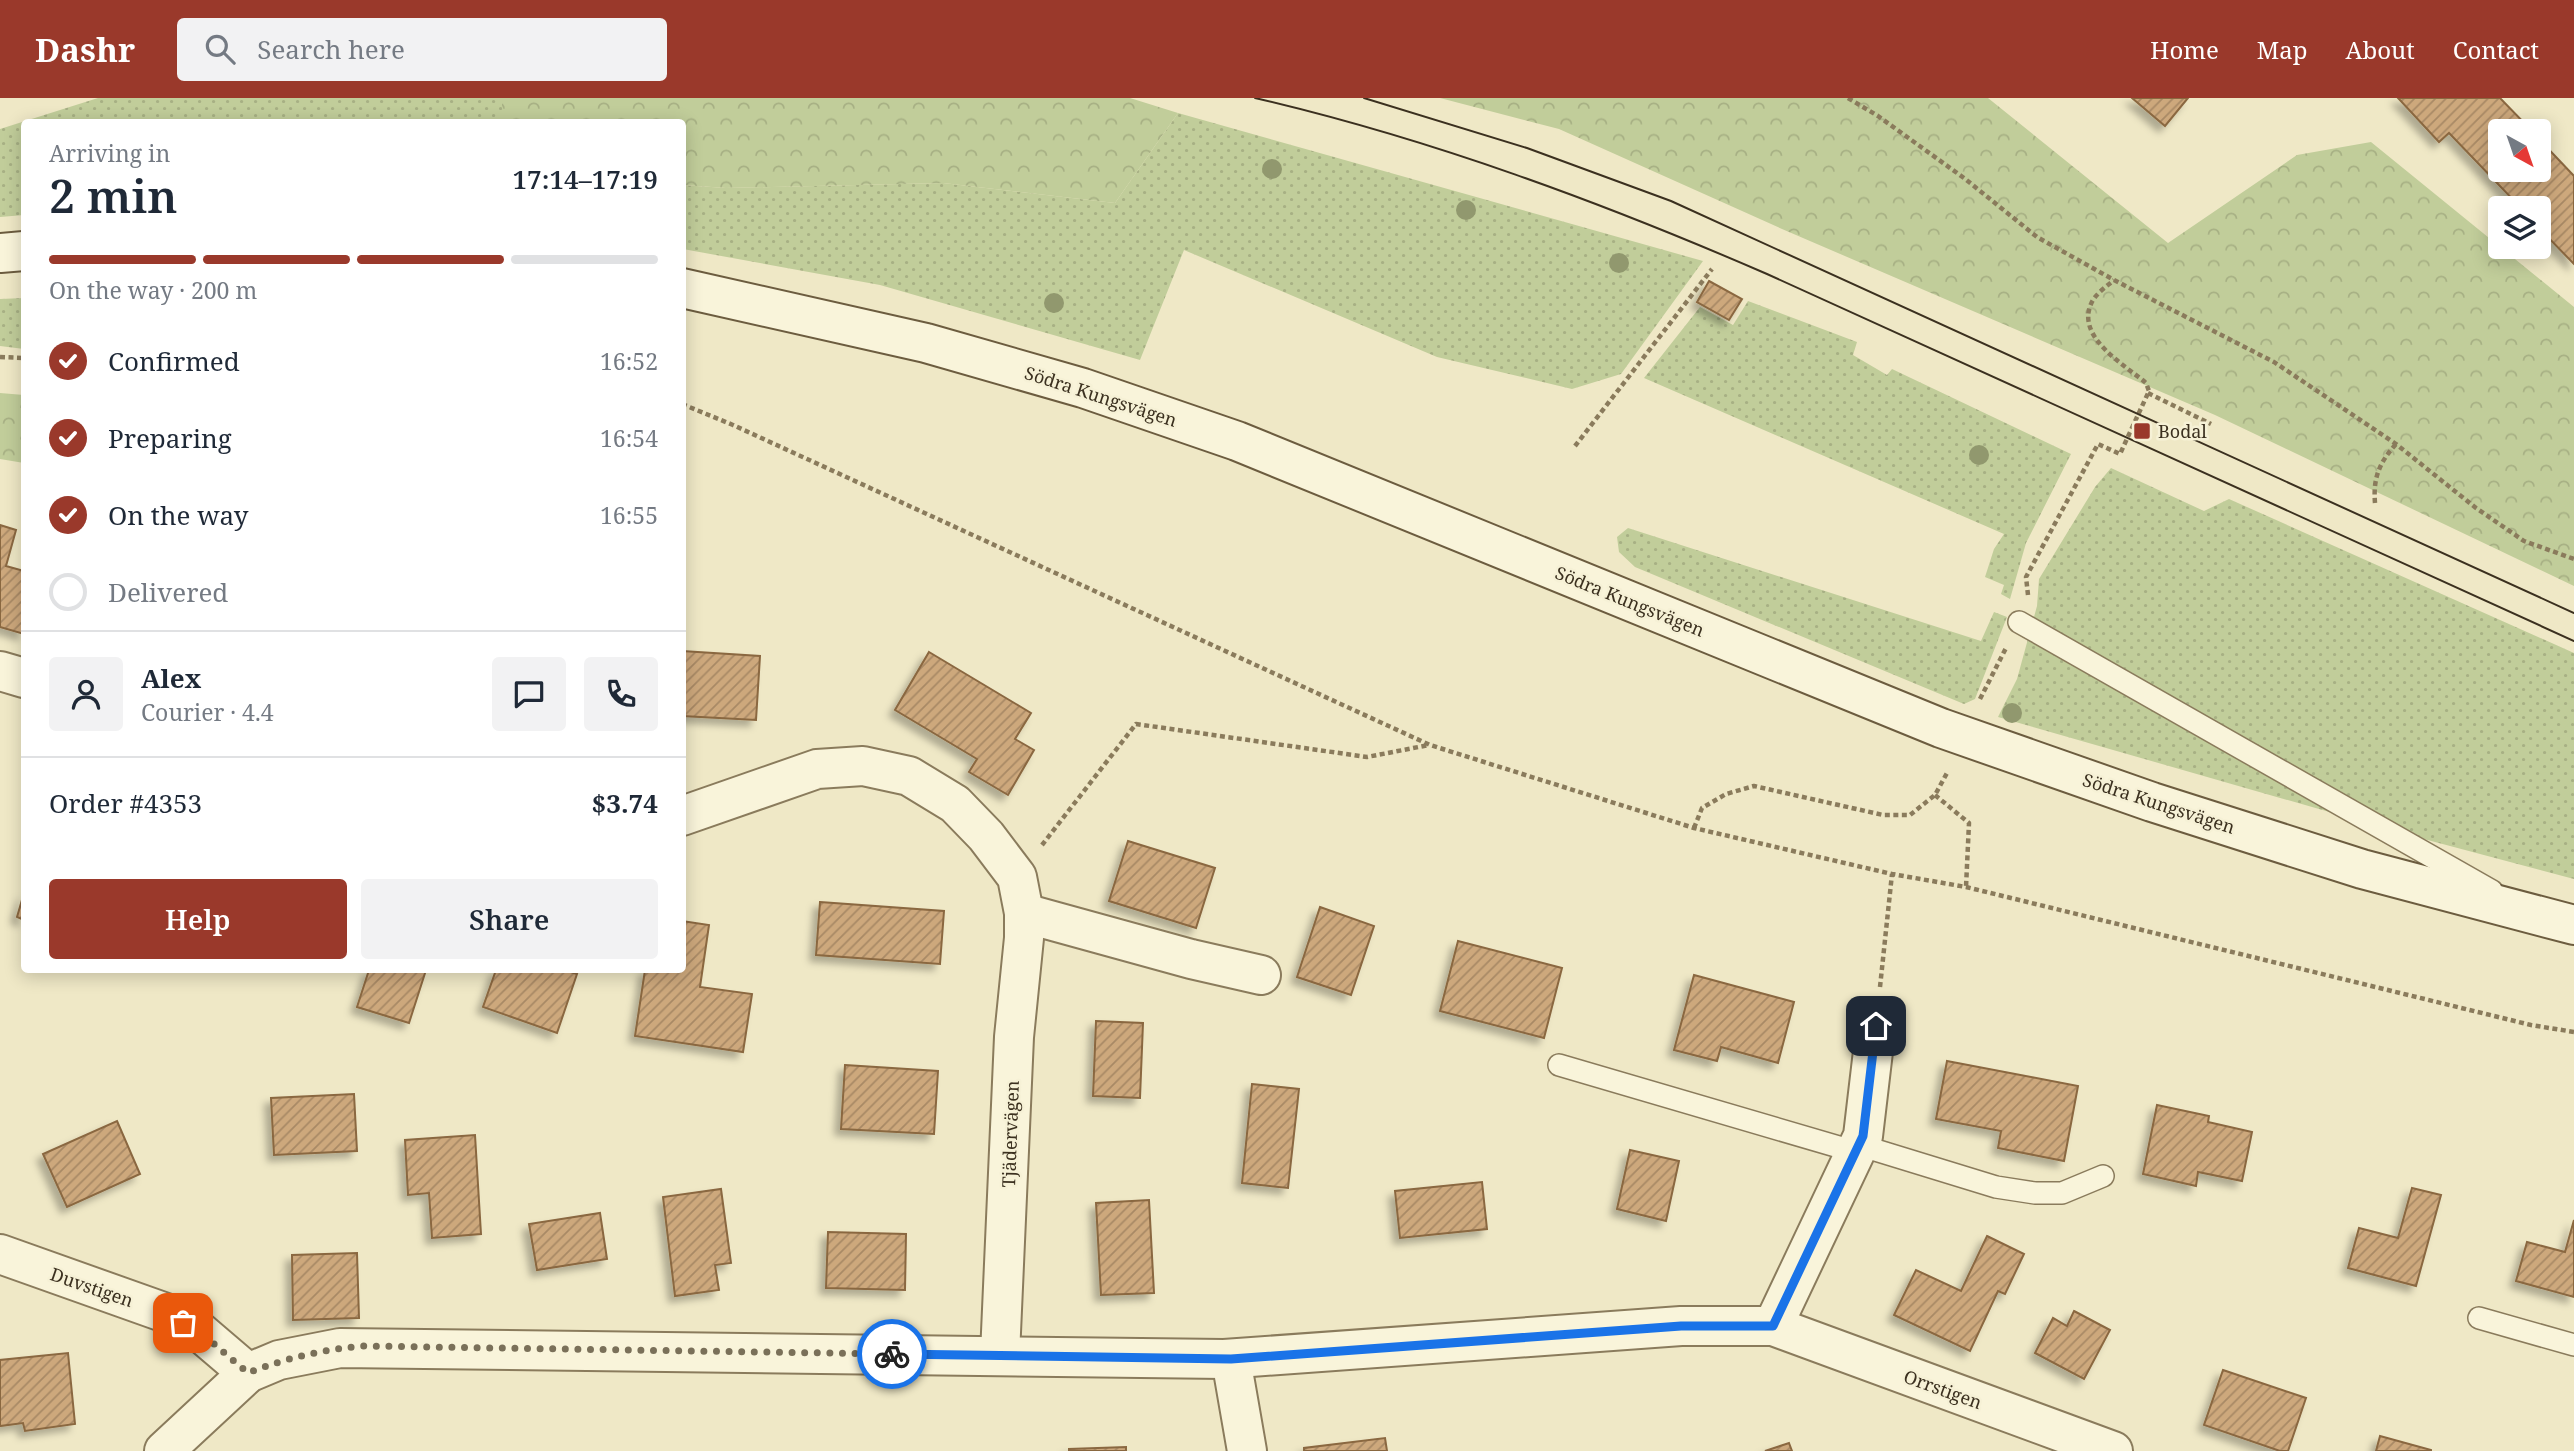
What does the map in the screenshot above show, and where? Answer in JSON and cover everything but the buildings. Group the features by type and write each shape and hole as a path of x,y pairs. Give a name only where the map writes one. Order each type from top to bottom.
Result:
{"street":[{"path":"0,253 21,251"},
{"name":"Södra Kungsvägen","path":"686,289 926,343 1096,392 1250,446 1941,728 2152,802 2362,869 2574,925"},
{"path":"0,671 21,677"},
{"name":"Tjädervägen","path":"686,815 817,769 863,766 909,776 955,804 986,836 1017,877 1024,914 1014,1037 1000,1355"},
{"path":"1024,914 1261,975"},
{"path":"164,1451 248,1373 279,1360 365,1346 1231,1359 1681,1326 1773,1326 1863,1136 1876,1026"},
{"name":"Duvstigen","path":"0,1254 166,1313 200,1332 248,1373"},
{"name":"Orrstigen","path":"1773,1326 2113,1451"},
{"path":"1231,1359 1247,1451"}],"lane":[{"path":"2019,622 2532,914"},
{"path":"1559,1065 1997,1187 2035,1193 2062,1193 2103,1176"},
{"path":"2479,1318 2574,1345"}],"path":[{"path":"1848,98 1878,116 1964,178 2037,237 2114,280 2274,362 2396,444 2476,508 2524,541 2574,559"},
{"path":"1575,446 1712,270"},
{"path":"1980,700 2019,622 2028,596 2026,578 2098,444 2120,454 2148,393 2146,383 2098,342 2090,330 2088,317 2091,303 2096,295 2114,280"},
{"path":"0,357 21,358"},
{"path":"2148,393 2211,424"},
{"path":"686,406 745,430 1430,745 1694,828 1892,874 1966,887 2531,1025 2574,1032"},
{"path":"2375,503 2374,483 2378,470 2396,444"},
{"path":"1017,877 1136,724 1367,757 1430,745"},
{"path":"1694,828 1702,808 1726,794 1754,786 1883,815 1910,815 1935,795 1947,773"},
{"path":"1935,795 1969,823 1966,887"},
{"path":"1876,1026 1892,874"}],"green space":[{"path":"98,98 502,98 502,119 32,119"},
{"path":"502,98 1130,98 1178,113 1115,203 943,183 726,188 686,185 686,119 502,119"},
{"path":"1440,98 1988,98 2168,243 2297,155 2371,142 2488,237 2488,259 2515,259 2574,307 2574,586 2215,415 1782,229 1559,129"},
{"path":"1178,113 1703,261 1621,374 1572,389 1437,357 1184,250 1140,360 880,285 686,250 686,185 726,188 943,183 1115,203"},
{"path":"21,122 21,215 0,217 0,129"},
{"path":"21,298 21,349 0,346 0,299"},
{"path":"1748,301 1857,342 1853,355 1887,375 1892,369 2071,454 2026,543 2010,599 2001,594 2004,585 1985,577 1994,549 2004,534 1644,378 1700,307 1733,325"},
{"path":"0,393 21,395 21,462 0,459"},
{"path":"2111,468 2204,511 2229,499 2574,653 2574,879 2420,838 1998,717 2017,679 2037,606 2039,579 2095,487"},
{"path":"1628,528 1981,641 1994,612 2007,617 1975,699 1964,704 1635,567 1619,552 1617,537"}],"tram line":[{"path":"1255,98 1321,114 1515,174 1705,247 2574,641"},
{"path":"1364,98 1527,148 1671,201 2574,613"}],"way so far":[{"path":"183,1323 200,1332 248,1373 279,1360 365,1346 892,1354"}],"place":[{"name":"Bodal","path":"2142,431"}],"route":[{"path":"892,1354 1231,1359 1681,1326 1773,1326 1863,1136 1876,1026"}]}
